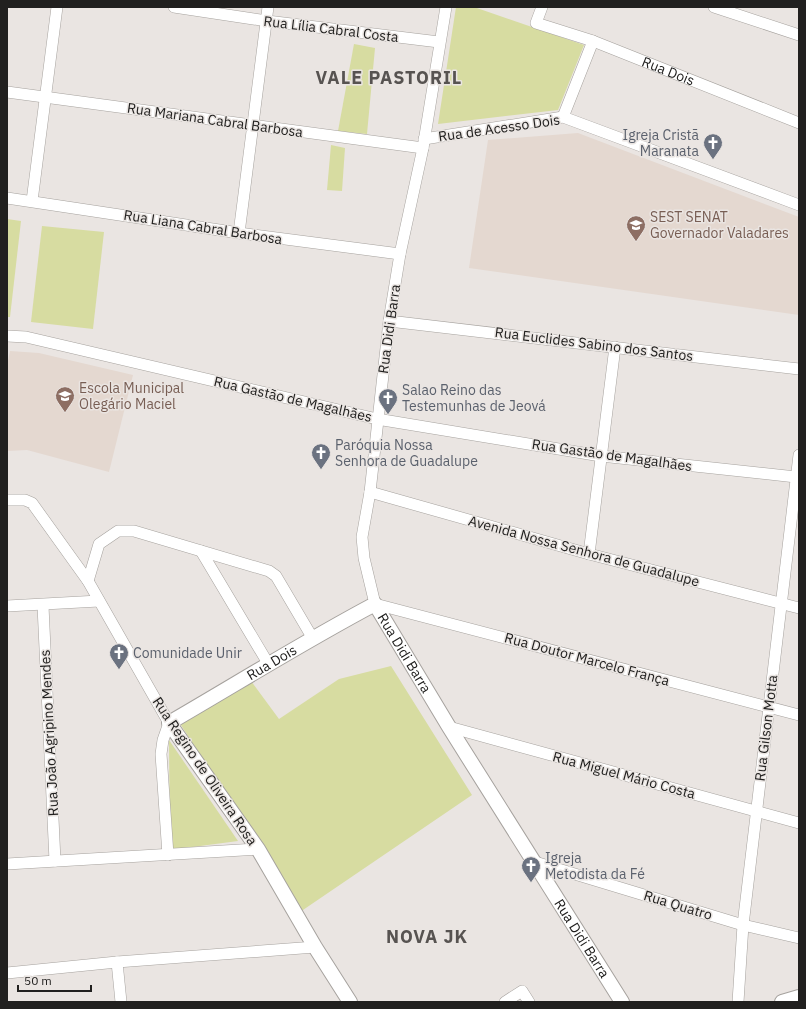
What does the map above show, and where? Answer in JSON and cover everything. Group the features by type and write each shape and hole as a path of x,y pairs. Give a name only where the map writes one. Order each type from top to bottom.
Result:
{"street":[{"path":"32,201 44,96 57,7"},
{"name":"Rua Lília Cabral Costa","path":"174,7 267,21 440,42"},
{"path":"239,233 254,126 268,7"},
{"name":"Rua Didi Barra","path":"446,7 423,144 400,254 389,321 370,492 362,537 364,558 375,604 449,727 622,1002"},
{"name":"Rua Dois","path":"542,7 536,23 593,41 799,123"},
{"path":"714,7 799,35"},
{"path":"563,117 593,41"},
{"name":"Rua Mariana Cabral Barbosa","path":"7,92 254,126 423,144"},
{"name":"Rua de Acesso Dois","path":"423,144 563,117 799,205"},
{"name":"Rua Liana Cabral Barbosa","path":"7,198 239,233 400,254"},
{"name":"Rua Euclides Sabino dos Santos","path":"389,321 799,369"},
{"name":"Rua Gastão de Magalhães","path":"7,336 33,339 377,419 601,456 796,477"},
{"path":"589,554 615,347"},
{"name":"Rua Gilson Motta","path":"738,1002 743,925 799,455"},
{"name":"Avenida Nossa Senhora de Guadalupe","path":"370,492 589,554 799,608"},
{"name":"Rua Regino de Oliveira Rosa","path":"7,500 25,500 32,503 88,581 169,723 258,849 315,947 350,1002"},
{"path":"88,581 100,544 118,531 134,531 269,571 276,576 312,637"},
{"path":"201,551 269,665"},
{"path":"7,606 43,606 99,601"},
{"name":"Rua Dois","path":"169,723 269,665 312,637 375,604"},
{"name":"Rua Doutor Marcelo França","path":"375,604 799,715"},
{"name":"Rua João Agripino Mendes","path":"43,606 55,861"},
{"path":"168,855 161,754 163,740 169,723"},
{"name":"Rua Miguel Mário Costa","path":"449,727 799,823"},
{"path":"7,864 258,849"},
{"name":"Rua Quatro","path":"535,862 743,925 799,938"},
{"path":"7,973 117,962 315,947"},
{"path":"117,962 121,1002"},
{"path":"505,1002 522,991 529,1002"},
{"path":"782,1002 799,997"}],"shaded area":[{"name":"SEST SENAT Governador Valadares","path":"578,133 799,217 799,315 469,268 488,140"},
{"name":"Escola Municipal Olegário Maciel","path":"10,351 39,353 133,375 109,472 27,450 7,451 7,366"}],"green space":[{"path":"456,7 474,7 584,45 558,110 438,124"},
{"path":"354,44 375,48 367,134 338,131"},
{"path":"331,145 345,148 342,191 327,190"},
{"path":"7,219 21,221 10,317 7,317"},
{"path":"42,226 104,232 93,329 31,322"},
{"path":"391,666 472,795 300,912 179,722 251,681 279,719 339,679"},
{"path":"169,740 238,841 170,850"}],"place":[{"name":"Igreja Cristã Maranata","path":"713,160"},
{"name":"SEST SENAT Governador Valadares","path":"636,242"},
{"name":"Escola Municipal Olegário Maciel","path":"65,413"},
{"name":"Salao Reino das Testemunhas de Jeová","path":"388,415"},
{"name":"Paróquia Nossa Senhora de Guadalupe","path":"321,470"},
{"name":"Comunidade Unir","path":"119,670"},
{"name":"Igreja Metodista da Fé","path":"531,883"}],"district":[{"name":"VALE PASTORIL","path":"389,77"},
{"name":"NOVA JK","path":"427,936"}]}
